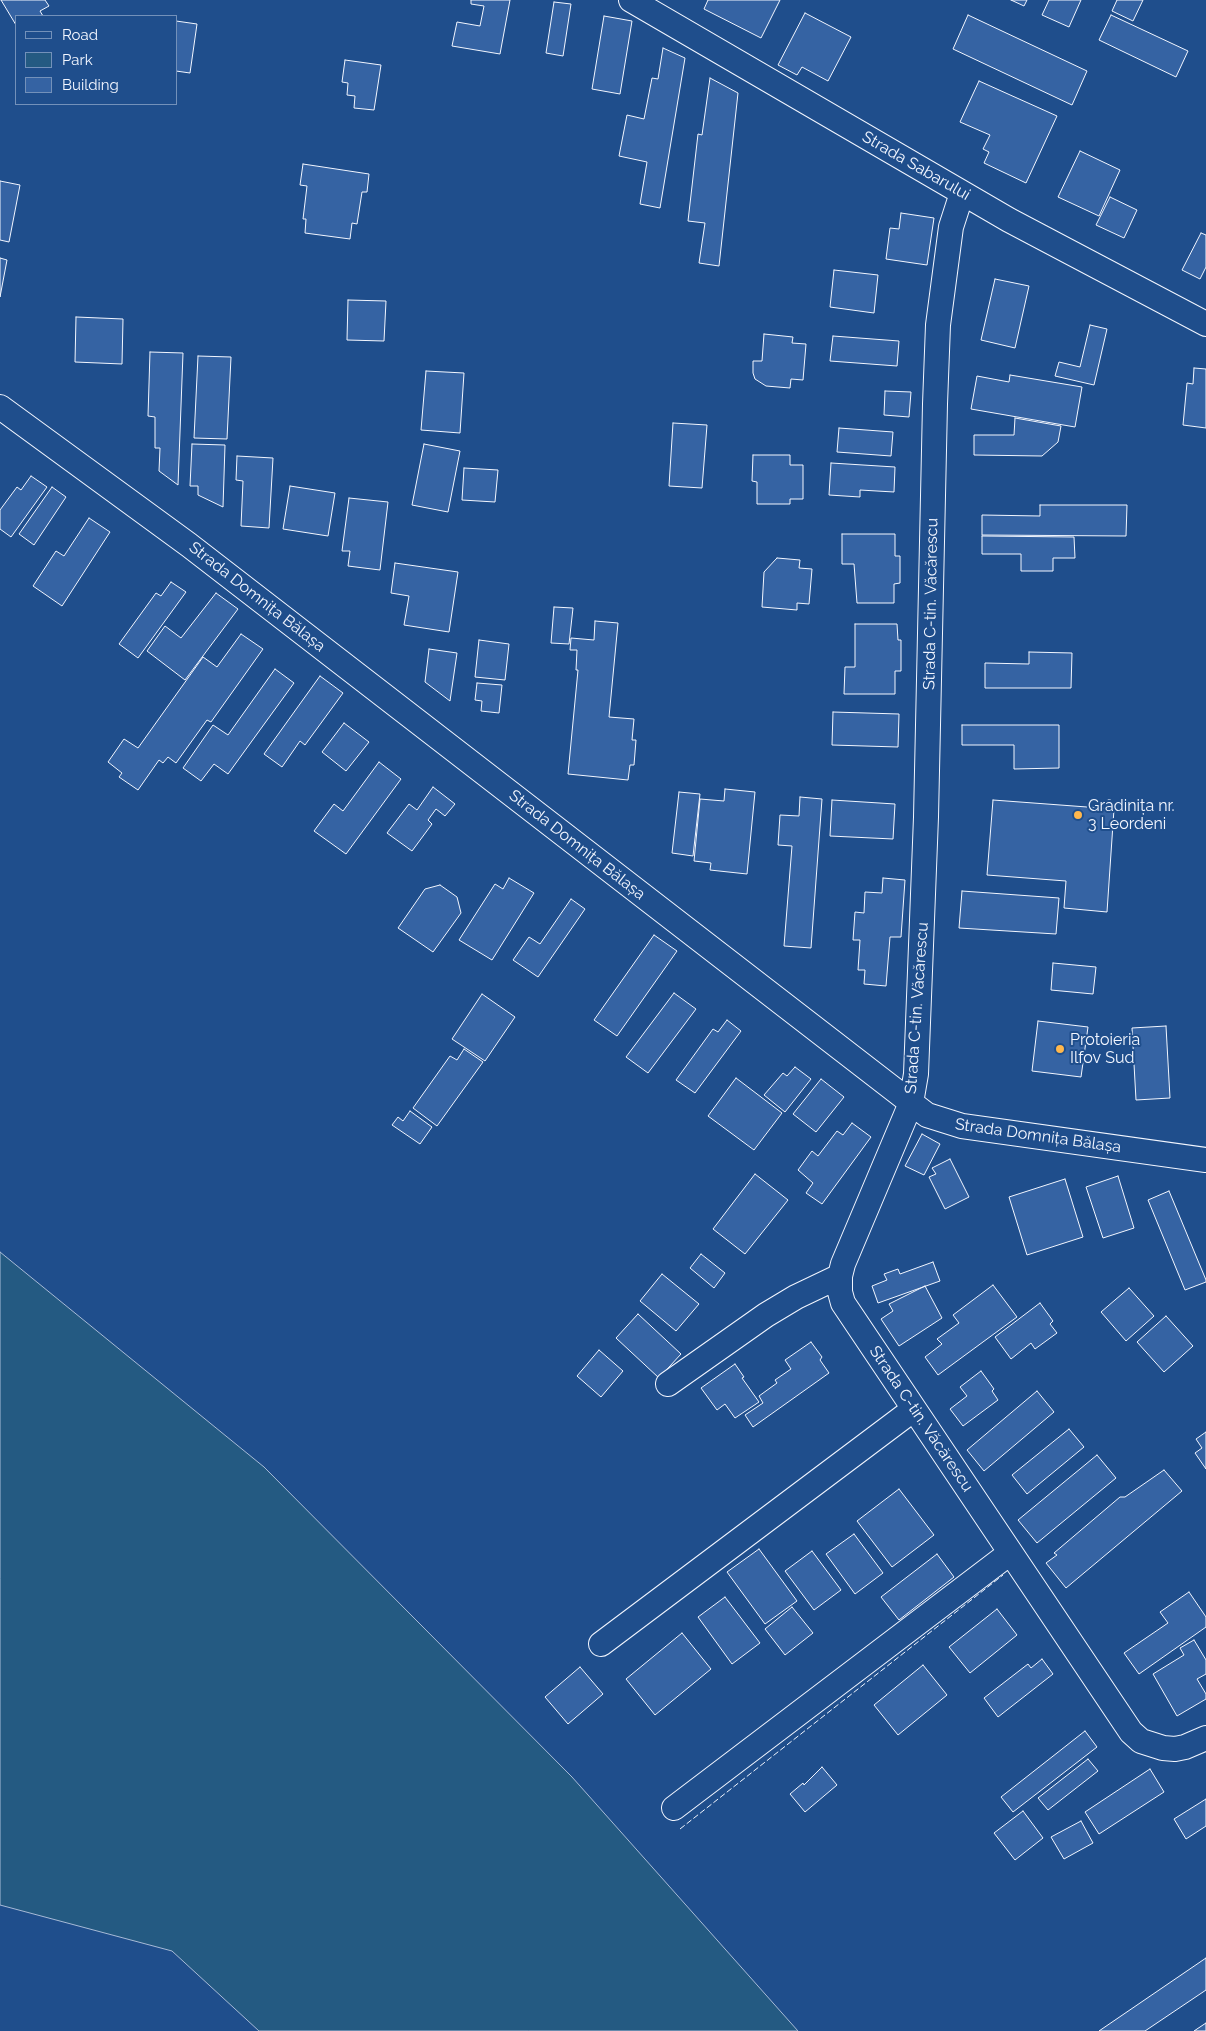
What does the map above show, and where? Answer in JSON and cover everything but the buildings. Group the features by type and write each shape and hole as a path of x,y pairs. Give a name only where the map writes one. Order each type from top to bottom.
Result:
{"street":[{"name":"Strada Sabarului","path":"635,1 962,193 1096,268 1206,324"},
{"name":"Strada C-tin. Văcărescu","path":"962,193 951,227 938,325 921,976 916,1074 911,1103 843,1264 840,1276 840,1292 843,1302 1131,1732 1141,1741 1163,1748 1175,1749 1206,1738"},
{"name":"Strada Domnița Bălașa","path":"0,407 197,551 927,1115 962,1126 1206,1160"},
{"path":"668,1384 766,1315 796,1297 840,1276"},
{"path":"601,1644 914,1409"},
{"path":"674,1808 1010,1552"}],"green space":[{"path":"0,1252 264,1467 572,1777 798,2031 259,2031 172,1951 0,1905"}],"fence":[{"path":"680,1829 1003,1575"}],"place":[{"name":"Grădinița nr. 3 Leordeni","path":"1078,815"},
{"name":"Protoieria Ilfov Sud","path":"1060,1049"}]}
